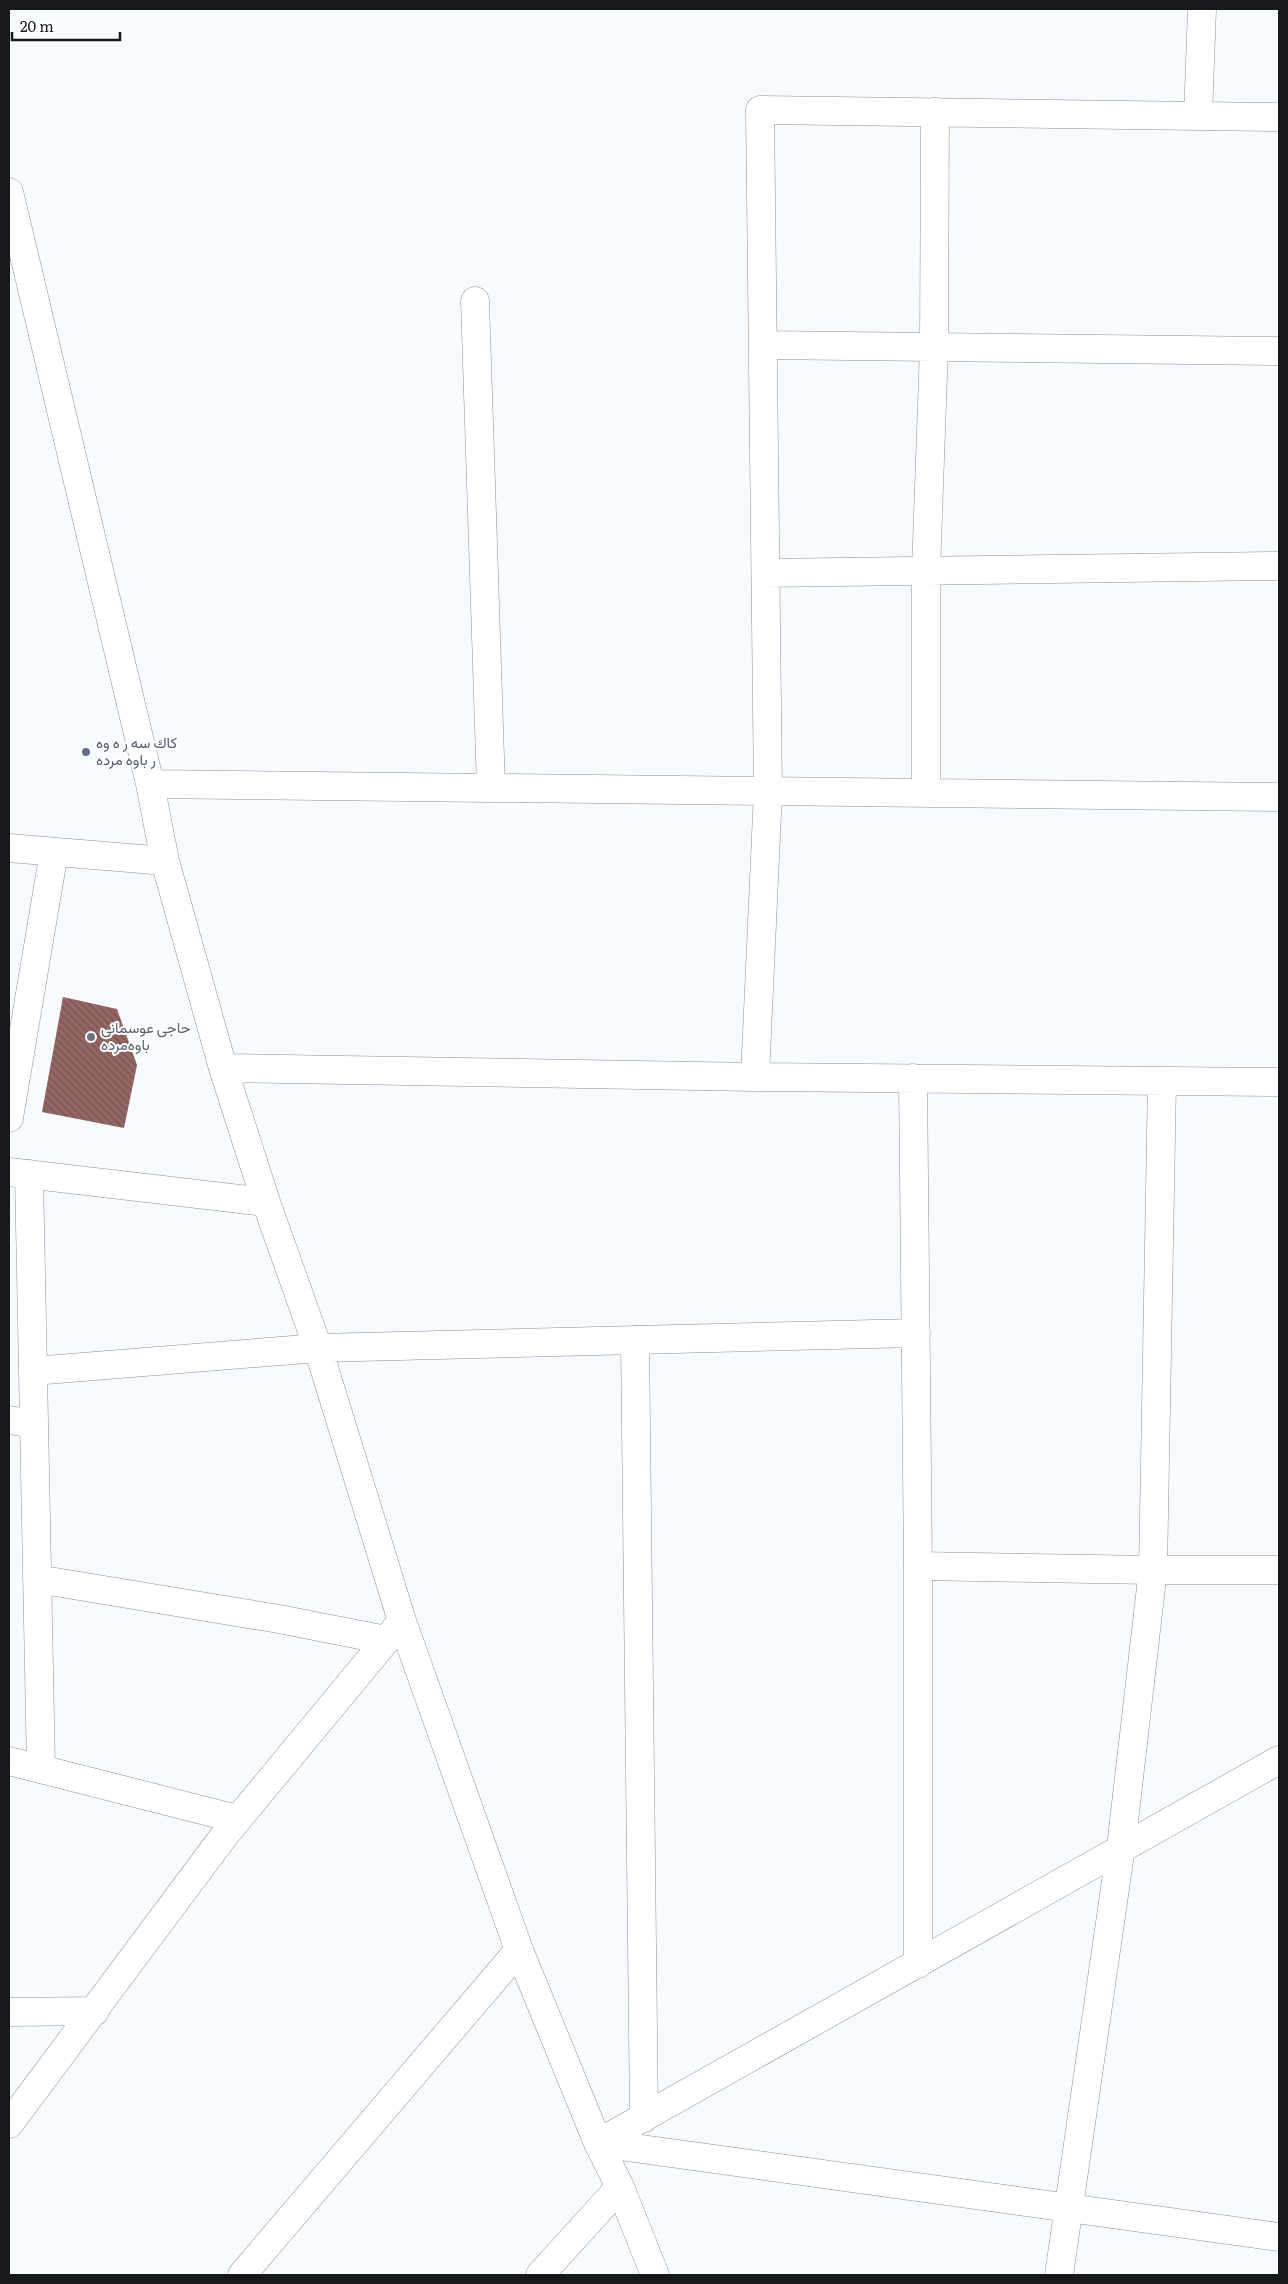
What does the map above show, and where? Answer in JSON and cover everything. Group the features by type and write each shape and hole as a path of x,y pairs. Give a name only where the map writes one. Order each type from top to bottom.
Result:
{"street":[{"path":"1198,116 1202,9"},
{"path":"755,1077 768,792 760,110 1279,117"},
{"path":"926,793 926,571 934,347 935,112"},
{"path":"9,192 12,226 150,784 165,861 223,1068 266,1202 318,1348 394,1630 519,1950 598,2144 620,2187 655,2275"},
{"path":"475,301 492,788"},
{"path":"764,345 1279,351"},
{"path":"766,573 1279,566"},
{"path":"150,784 1279,797"},
{"path":"9,848 165,861"},
{"path":"9,1118 54,852"},
{"path":"223,1068 755,1077 1279,1082"},
{"path":"913,1078 918,1566 918,1964"},
{"path":"1059,2275 1121,1847 1153,1570 1162,1082"},
{"path":"41,1769 37,1579 21,1422 33,1372 19,1173 266,1202"},
{"path":"33,1372 318,1348 916,1333"},
{"path":"635,1340 644,2118"},
{"path":"918,1566 1279,1570"},
{"path":"37,1579 278,1619 394,1630"},
{"path":"9,2124 237,1820 394,1630"},
{"path":"598,2144 1121,1847 1279,1760"},
{"path":"9,1761 237,1820"},
{"path":"242,2275 519,1950"},
{"path":"9,2012 95,2011"},
{"path":"598,2144 1279,2237"},
{"path":"540,2275 620,2187"}],"building":[{"name":"حاجی عوسمانی باوەمردە","path":"63,997 117,1009 137,1065 124,1128 42,1112"}],"place":[{"name":"كاك سه ر ه وه ر باوه مرده","path":"86,752"},
{"name":"حاجی عوسمانی باوەمردە","path":"91,1037"}]}
